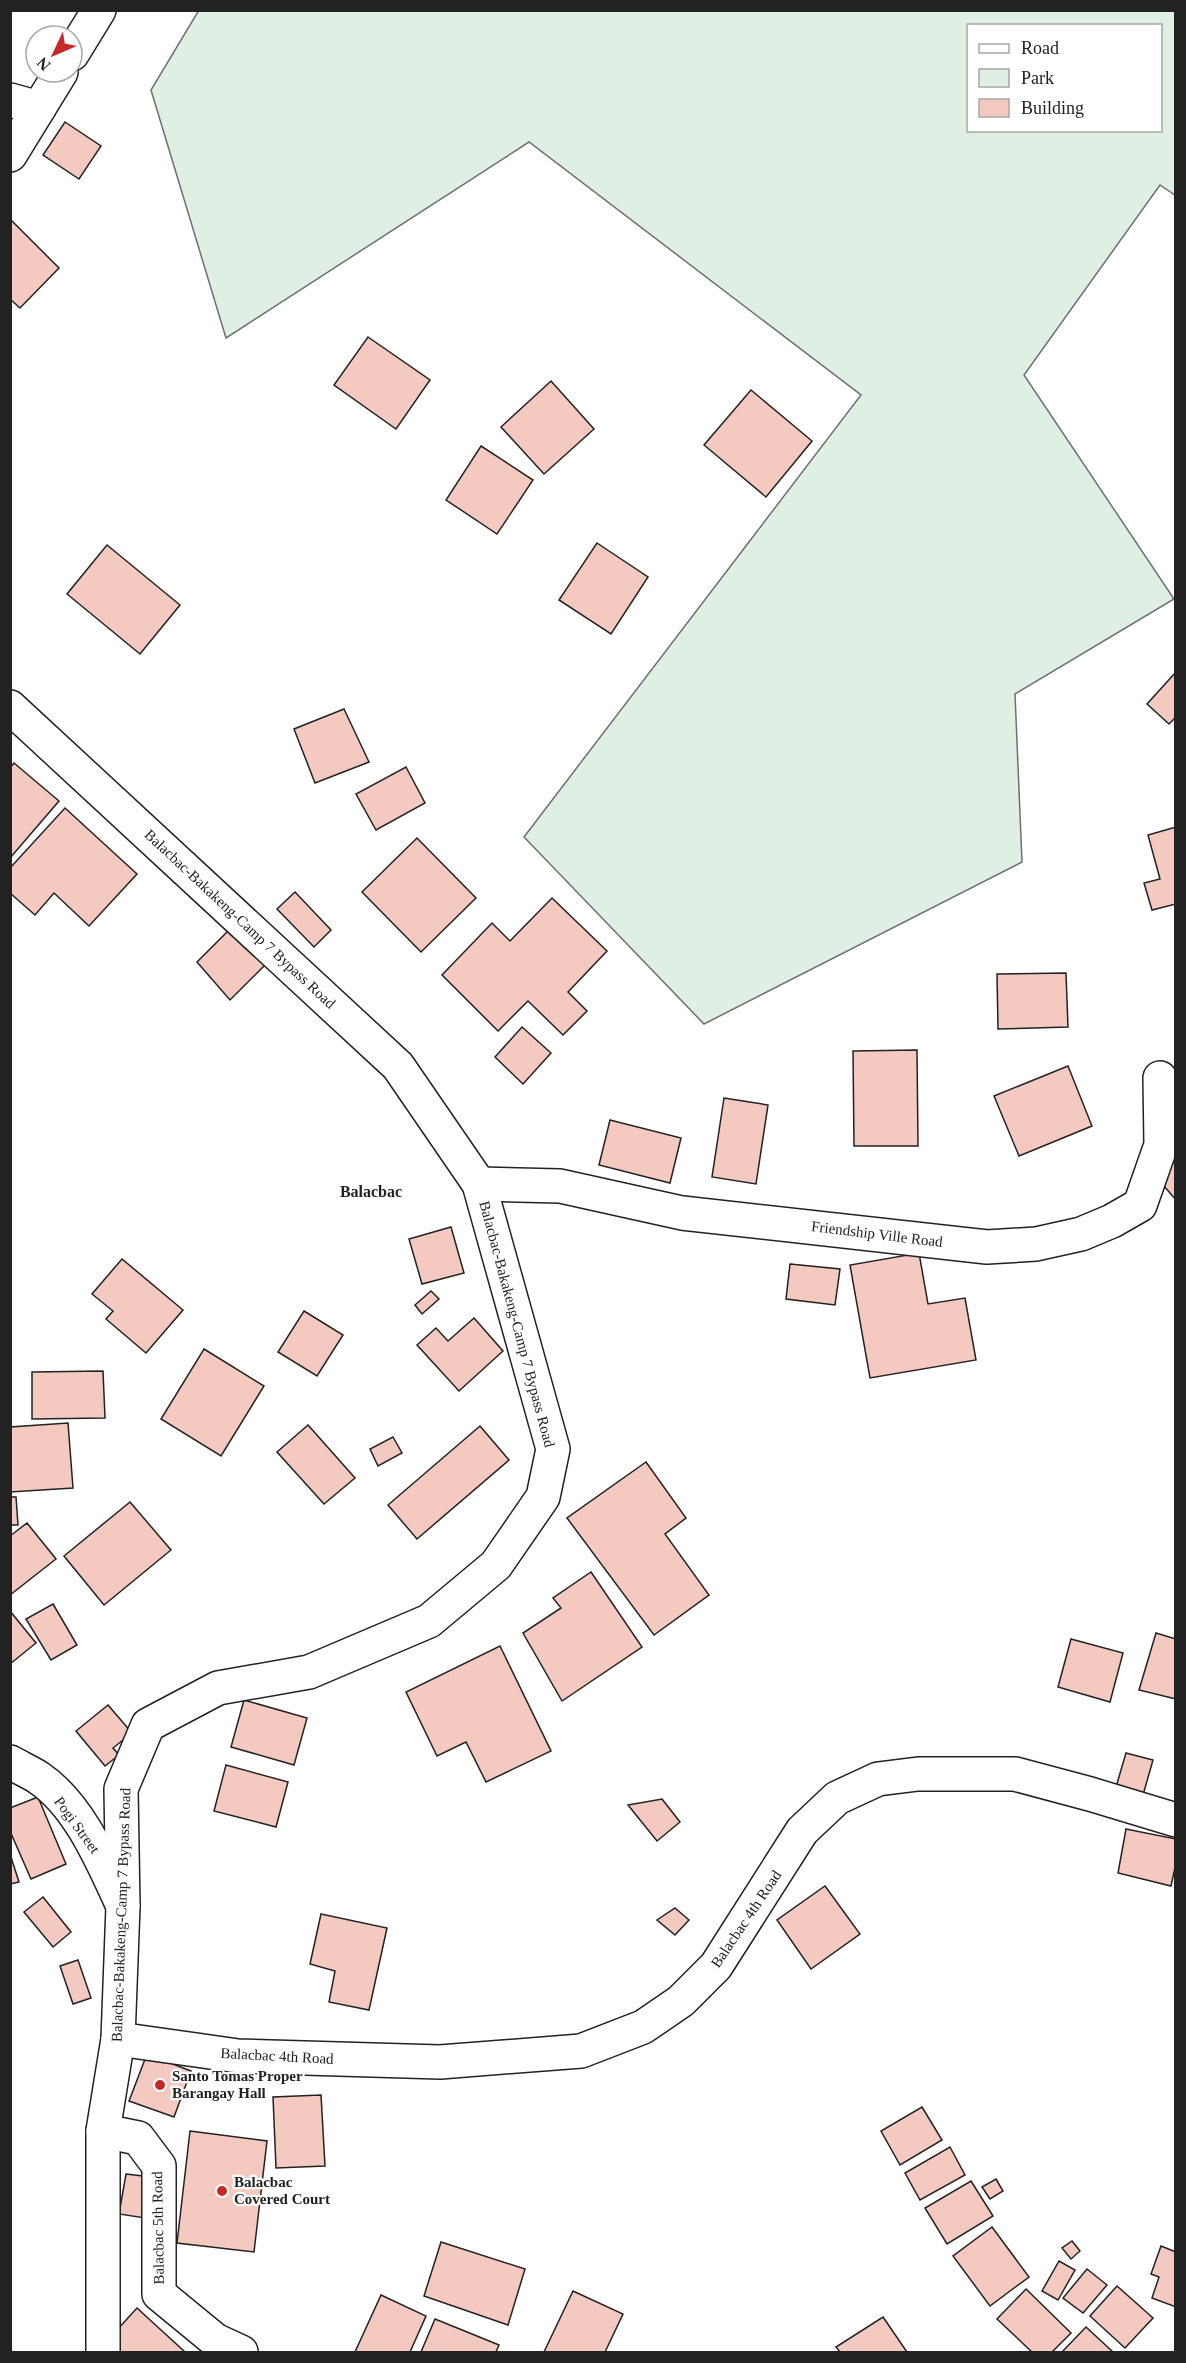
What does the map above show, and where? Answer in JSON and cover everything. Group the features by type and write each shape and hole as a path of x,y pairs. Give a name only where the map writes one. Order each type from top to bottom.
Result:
{"street":[{"path":"84,34 99,10"},
{"path":"10,155 25,104 48,84"},
{"name":"Balacbac-Bakakeng-Camp 7 Bypass Road","path":"10,707 399,1066 479,1184 553,1449 543,1497 496,1565 429,1621 309,1672 218,1688 148,1725 121,1789 123,1906 118,2039 103,2131 103,2352"},
{"name":"Friendship Ville Road","path":"479,1184 560,1186 682,1213 987,1247 1036,1244 1082,1234 1140,1205 1161,1146 1160,1078"},
{"name":"Pogi Street","path":"10,1762 41,1779 68,1807 94,1844 123,1906"},
{"name":"Balacbac 4th Road","path":"118,2039 238,2056 440,2062 581,2051 643,2027 681,2001 716,1966 802,1831 837,1798 878,1779 918,1774 1015,1774 1176,1820"},
{"name":"Balacbac 5th Road","path":"103,2131 138,2139 159,2166 159,2294 215,2340 241,2352"}],"green space":[{"path":"199,10 1175,11 1175,195 1160,185 1024,375 1174,599 1015,694 1022,862 704,1024 524,837 861,395 529,142 226,338 151,90"}],"building":[{"path":"65,122 101,146 79,179 43,155"},
{"path":"11,220 59,268 20,308 10,299"},
{"path":"368,337 430,380 396,429 334,385"},
{"path":"551,381 594,429 544,474 501,427"},
{"path":"751,390 812,441 766,497 704,445"},
{"path":"481,446 533,480 497,534 446,500"},
{"path":"597,543 648,577 611,634 559,600"},
{"path":"107,545 180,605 140,654 67,594"},
{"path":"1176,672 1176,717 1169,724 1147,704"},
{"path":"344,709 369,762 315,783 294,729"},
{"path":"14,763 59,801 10,858 10,768"},
{"path":"406,767 425,803 376,830 356,794"},
{"path":"65,808 137,874 89,926 54,893 35,915 10,893 10,868"},
{"path":"1176,827 1176,904 1152,910 1144,883 1160,879 1148,835"},
{"path":"417,838 476,898 421,952 362,892"},
{"path":"295,892 331,930 314,947 277,909"},
{"path":"552,898 607,951 568,992 587,1011 563,1035 528,1001 498,1031 442,975 492,923 510,941"},
{"path":"232,927 267,963 230,1000 197,962"},
{"path":"1066,973 1068,1027 998,1029 997,974"},
{"path":"522,1027 551,1053 523,1084 495,1057"},
{"path":"917,1050 918,1146 854,1146 853,1051"},
{"path":"1068,1066 1092,1126 1019,1156 994,1096"},
{"path":"724,1098 768,1105 756,1184 712,1177"},
{"path":"610,1120 681,1138 670,1183 599,1165"},
{"path":"1176,1160 1176,1200 1157,1178"},
{"path":"451,1227 464,1273 422,1284 409,1239"},
{"path":"919,1253 928,1304 965,1298 976,1360 870,1378 850,1265"},
{"path":"122,1259 183,1310 146,1353 106,1319 113,1311 92,1294"},
{"path":"790,1264 840,1269 835,1305 786,1299"},
{"path":"431,1291 439,1299 422,1314 415,1305"},
{"path":"304,1311 343,1335 317,1376 278,1352"},
{"path":"474,1318 503,1351 459,1391 417,1345 436,1328 448,1341"},
{"path":"204,1349 264,1386 221,1456 161,1419"},
{"path":"103,1371 105,1418 32,1419 32,1372"},
{"path":"68,1423 73,1488 10,1492 10,1427"},
{"path":"308,1425 355,1478 324,1504 277,1452"},
{"path":"480,1426 509,1460 417,1539 388,1505"},
{"path":"393,1437 402,1453 378,1466 370,1449"},
{"path":"646,1462 686,1518 665,1534 709,1595 654,1635 567,1518"},
{"path":"10,1497 16,1497 18,1525 10,1525"},
{"path":"130,1502 171,1550 104,1605 64,1556"},
{"path":"27,1523 56,1559 10,1595 10,1536"},
{"path":"591,1572 642,1647 562,1701 523,1633 561,1608 553,1598"},
{"path":"53,1604 77,1645 51,1660 26,1619"},
{"path":"10,1611 36,1643 10,1664"},
{"path":"1156,1633 1176,1639 1176,1699 1139,1690"},
{"path":"1071,1639 1123,1653 1110,1702 1058,1687"},
{"path":"500,1646 551,1751 486,1782 466,1742 437,1756 406,1692"},
{"path":"244,1700 307,1718 294,1765 231,1747"},
{"path":"108,1705 132,1733 113,1748 119,1755 105,1766 76,1731"},
{"path":"1126,1753 1153,1760 1143,1795 1116,1787"},
{"path":"226,1765 288,1782 276,1827 214,1811"},
{"path":"38,1797 66,1864 31,1879 10,1831 10,1808"},
{"path":"662,1799 680,1822 657,1841 628,1805"},
{"path":"1126,1829 1176,1839 1176,1863 1171,1886 1118,1873"},
{"path":"10,1854 19,1882 10,1884"},
{"path":"825,1886 860,1934 811,1969 777,1920"},
{"path":"43,1897 71,1932 53,1947 24,1912"},
{"path":"675,1908 689,1920 675,1935 657,1920"},
{"path":"321,1914 387,1928 369,2010 329,2002 335,1971 310,1964"},
{"path":"78,1960 91,1998 73,2004 60,1966"},
{"path":"147,2054 191,2071 174,2117 129,2101"},
{"path":"321,2095 325,2166 276,2168 273,2097"},
{"path":"922,2107 942,2140 900,2165 881,2131"},
{"name":"Balacbac Covered Court","path":"190,2131 267,2141 254,2252 177,2243"},
{"path":"950,2147 965,2175 920,2200 905,2173"},
{"path":"126,2174 151,2177 145,2218 119,2214"},
{"path":"996,2179 1003,2191 990,2199 982,2187"},
{"path":"971,2181 993,2216 947,2244 925,2208"},
{"path":"992,2227 1029,2277 990,2306 953,2256"},
{"path":"1072,2241 1080,2251 1071,2259 1062,2248"},
{"path":"441,2242 525,2269 508,2325 424,2296"},
{"path":"1161,2246 1176,2252 1176,2307 1152,2298 1159,2277 1151,2274"},
{"path":"1059,2261 1075,2270 1058,2300 1042,2291"},
{"path":"1087,2269 1107,2285 1083,2313 1063,2298"},
{"path":"1117,2286 1153,2318 1125,2348 1090,2316"},
{"path":"1026,2289 1071,2333 1052,2352 1032,2352 997,2319"},
{"path":"573,2291 623,2314 605,2352 544,2352"},
{"path":"381,2295 426,2316 410,2352 355,2352"},
{"path":"137,2308 185,2352 116,2352 105,2343"},
{"path":"883,2317 907,2352 840,2352 836,2347"},
{"path":"435,2319 499,2345 496,2352 421,2352"},
{"path":"1086,2327 1113,2352 1062,2352"}],"place":[{"name":"Santo Tomas Proper Barangay Hall","path":"160,2085"},
{"name":"Balacbac Covered Court","path":"222,2191"}],"district":[{"name":"Balacbac","path":"371,1191"}]}
